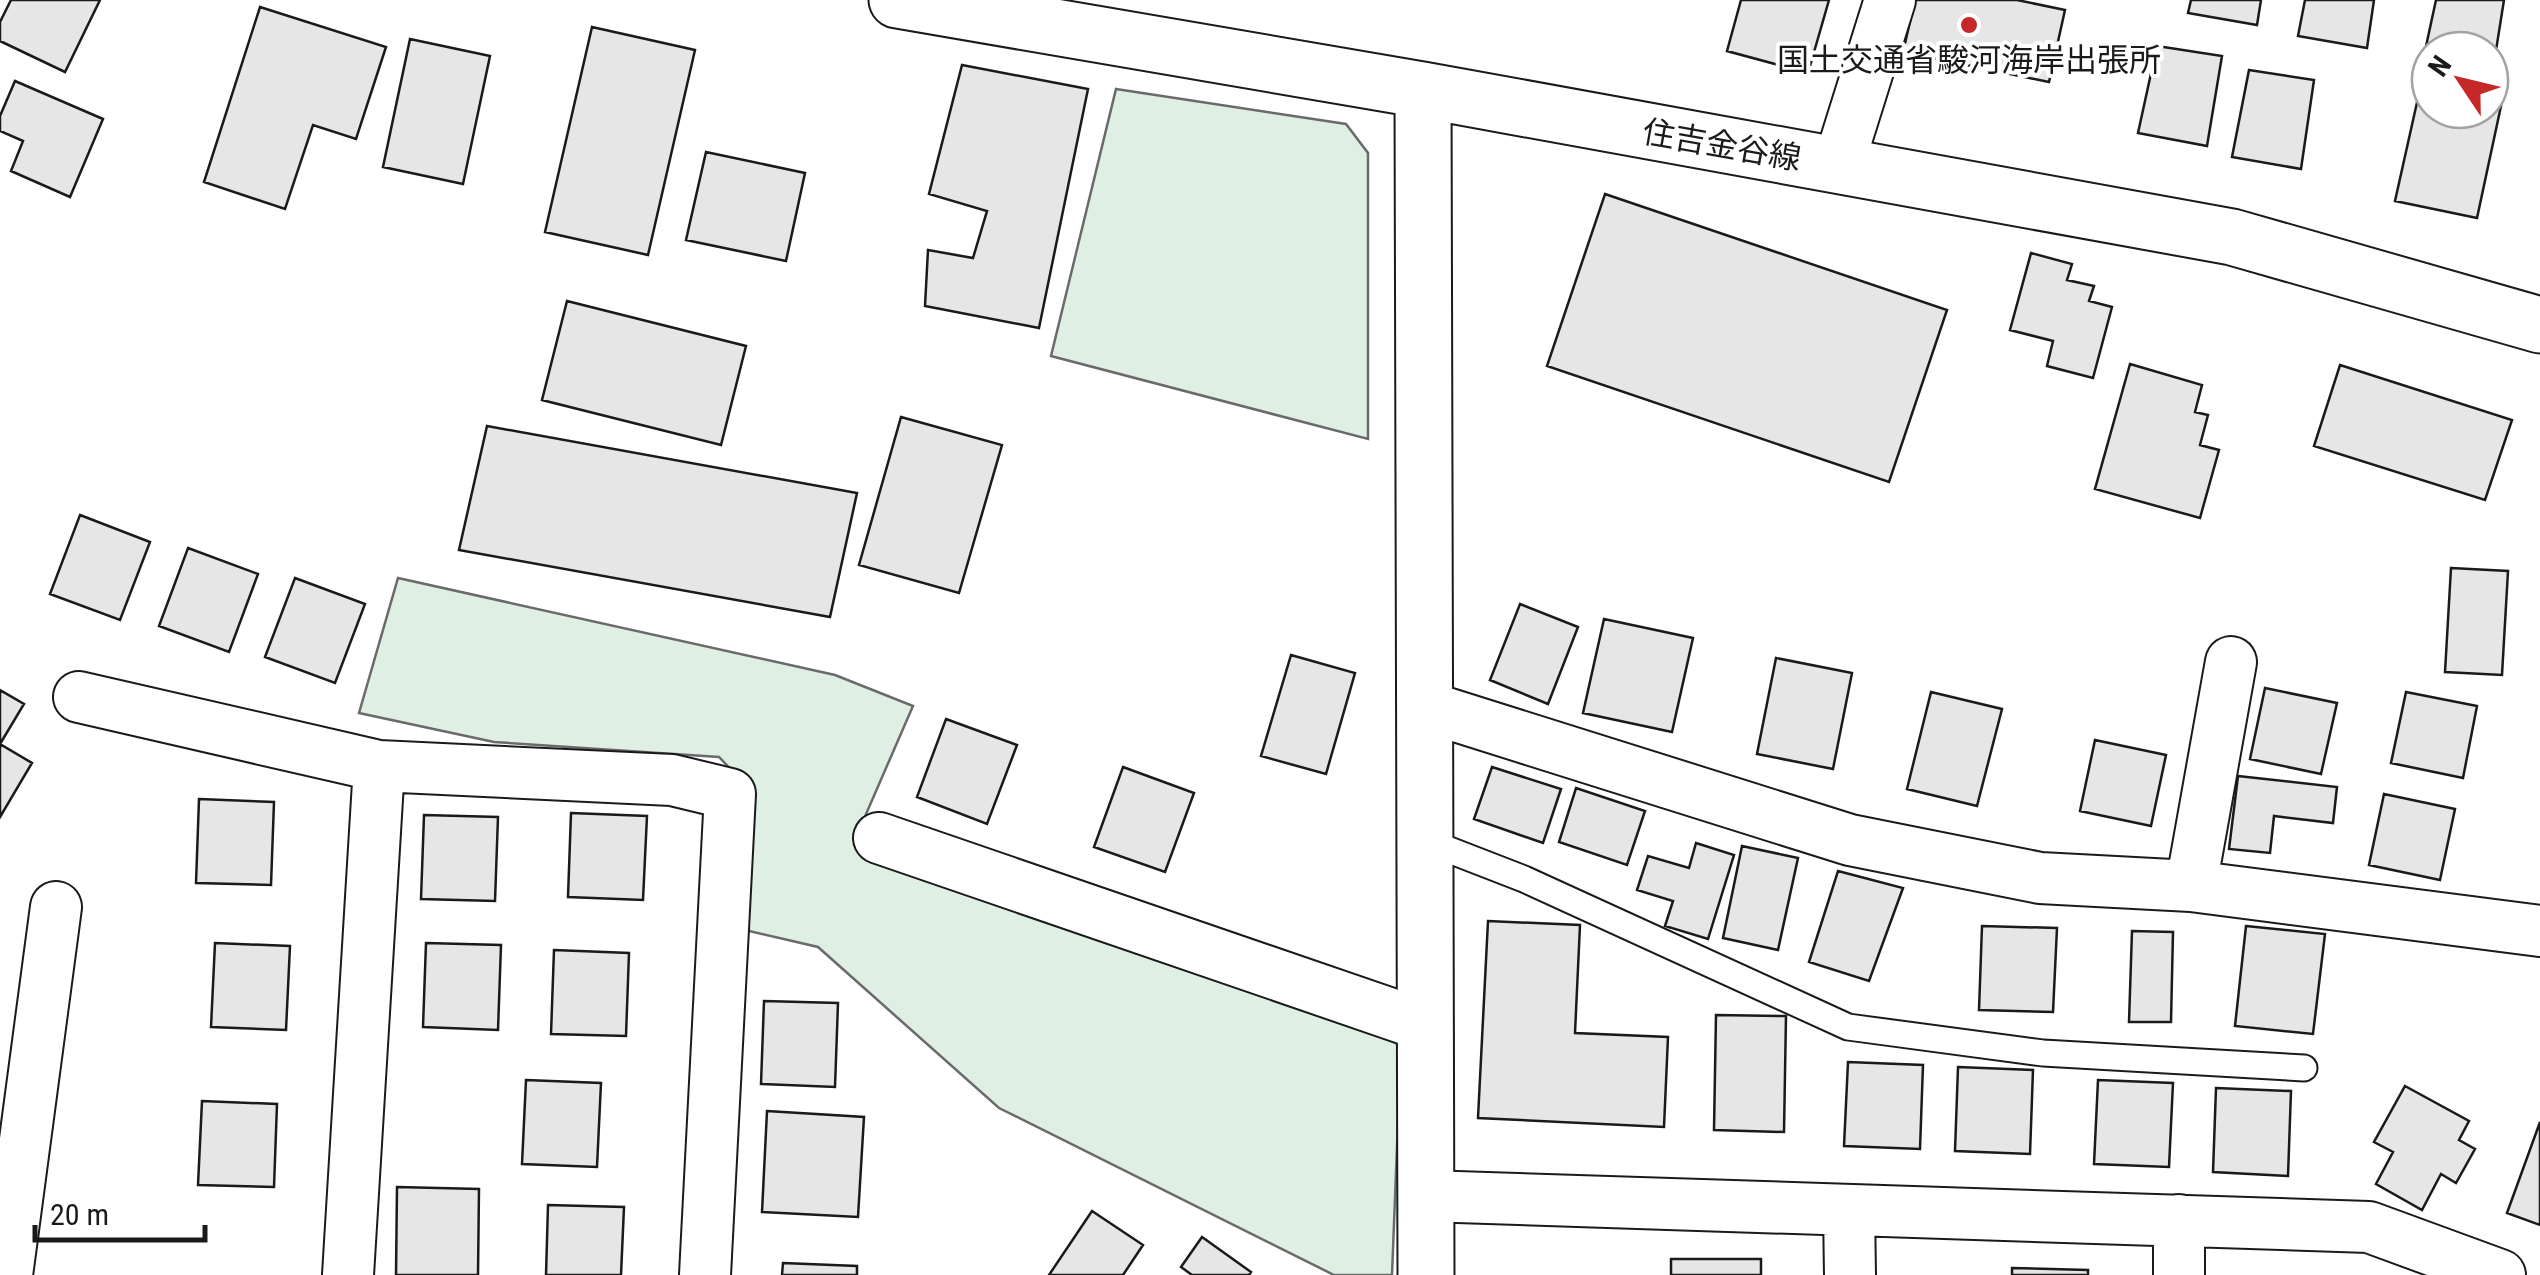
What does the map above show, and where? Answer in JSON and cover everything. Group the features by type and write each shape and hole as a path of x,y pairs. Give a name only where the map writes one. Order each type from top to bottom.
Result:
{"main road":[{"name":"住吉金谷線","path":"897,0 1424,90 2232,237 2540,325"},
{"path":"1424,90 1426,1275"}],"street":[{"path":"1838,166 1890,0"},
{"path":"2191,886 2231,662"},
{"path":"79,697 379,766 672,780 730,794 705,1275"},
{"path":"1424,706 1850,840 2040,878 2191,886 2540,931"},
{"path":"348,1275 379,766"},
{"path":"879,838 1426,1026"},
{"path":"7,1275 56,907"},
{"path":"1426,1196 2370,1227 2500,1275"},
{"path":"1849,1210 1850,1275"},
{"path":"2179,1220 2179,1275"}],"lane":[{"path":"1426,841 1524,879 1848,1027 2043,1053 2304,1068"}],"green space":[{"path":"1116,89 1346,124 1368,153 1368,439 1051,356"},
{"path":"398,578 835,675 913,706 863,821 1401,1045 1392,1275 1334,1275 999,1108 818,947 749,931 740,779 719,757 494,742 359,713"}],"building":[{"path":"11,0 100,0 65,72 0,41 0,22"},
{"path":"1741,0 1829,0 1808,73 1727,51"},
{"path":"1915,0 2017,0 2065,10 2049,82 1903,52"},
{"path":"2191,0 2261,0 2257,25 2188,13"},
{"path":"2305,0 2374,0 2367,48 2298,36"},
{"path":"2436,0 2504,0 2499,30 2430,30"},
{"path":"260,7 386,47 356,139 313,125 285,209 204,182"},
{"path":"592,27 695,50 648,255 545,232"},
{"path":"410,39 490,56 463,184 383,167"},
{"path":"2157,46 2222,56 2207,146 2138,133"},
{"path":"962,65 1088,89 1039,328 925,306 928,250 973,258 987,211 929,194"},
{"path":"2249,70 2314,80 2301,169 2232,157"},
{"path":"15,81 103,119 70,197 11,171 23,141 0,131 0,116"},
{"path":"2411,130 2496,130 2477,218 2395,201"},
{"path":"706,152 805,173 786,261 686,240"},
{"path":"1605,194 1947,310 1889,482 1547,366"},
{"path":"2031,253 2072,264 2067,280 2094,286 2089,301 2112,307 2093,378 2047,366 2053,341 2010,330"},
{"path":"567,301 746,346 721,445 542,400"},
{"path":"2130,364 2202,385 2195,412 2208,415 2200,445 2219,450 2200,518 2095,489"},
{"path":"2340,365 2512,420 2485,500 2314,446"},
{"path":"901,417 1002,445 959,593 859,565"},
{"path":"487,426 857,493 830,617 459,550"},
{"path":"80,515 150,542 120,620 50,594"},
{"path":"188,548 258,574 229,652 159,626"},
{"path":"2451,568 2508,571 2502,675 2445,672"},
{"path":"295,578 365,604 335,683 265,657"},
{"path":"1520,604 1578,627 1548,704 1490,680"},
{"path":"1604,619 1693,638 1672,732 1583,713"},
{"path":"1291,655 1355,673 1326,774 1261,756"},
{"path":"1776,658 1852,673 1833,769 1757,754"},
{"path":"2265,688 2337,703 2321,774 2250,759"},
{"path":"0,690 24,704 0,744"},
{"path":"1931,692 2002,709 1977,806 1907,789"},
{"path":"2406,692 2477,706 2463,778 2391,763"},
{"path":"946,719 1017,745 987,824 917,797"},
{"path":"2095,740 2166,755 2151,826 2080,811"},
{"path":"0,744 32,763 0,817"},
{"path":"1123,767 1194,793 1165,872 1094,847"},
{"path":"1492,767 1561,789 1543,843 1474,819"},
{"path":"2238,776 2337,787 2333,823 2274,816 2270,853 2229,849"},
{"path":"1576,788 1645,811 1627,865 1559,842"},
{"path":"2384,794 2455,809 2440,880 2369,865"},
{"path":"199,799 274,802 271,885 196,883"},
{"path":"571,813 647,816 643,900 568,897"},
{"path":"424,815 498,817 495,901 421,899"},
{"path":"1696,843 1734,855 1708,939 1665,926 1673,901 1637,890 1648,856 1689,868"},
{"path":"1742,846 1798,858 1778,950 1723,938"},
{"path":"1838,871 1903,888 1869,981 1809,962"},
{"path":"1488,921 1580,925 1575,1033 1668,1037 1664,1127 1478,1118"},
{"path":"1982,926 2057,928 2053,1012 1979,1010"},
{"path":"2246,926 2325,934 2313,1034 2235,1026"},
{"path":"2132,931 2173,932 2171,1022 2129,1022"},
{"path":"215,943 290,946 286,1030 211,1027"},
{"path":"426,943 501,945 498,1030 423,1027"},
{"path":"554,950 629,953 626,1036 551,1034"},
{"path":"764,1001 838,1003 835,1087 761,1084"},
{"path":"1716,1015 1786,1016 1784,1132 1714,1130"},
{"path":"1848,1062 1923,1065 1920,1149 1844,1146"},
{"path":"1958,1067 2033,1070 2030,1154 1955,1151"},
{"path":"526,1080 601,1083 597,1167 522,1164"},
{"path":"2098,1080 2173,1083 2169,1167 2094,1164"},
{"path":"2405,1086 2469,1121 2459,1140 2475,1149 2456,1183 2441,1174 2422,1210 2376,1184 2393,1152 2374,1142"},
{"path":"2216,1088 2291,1091 2288,1176 2213,1172"},
{"path":"202,1101 277,1104 274,1187 198,1185"},
{"path":"767,1111 864,1117 858,1217 762,1212"},
{"path":"2540,1122 2540,1225 2507,1213"},
{"path":"397,1187 479,1189 478,1275 396,1275"},
{"path":"548,1205 624,1207 621,1275 546,1275"},
{"path":"1092,1211 1143,1245 1123,1275 1049,1275"},
{"path":"1202,1237 1251,1272 1249,1275 1192,1275 1181,1267"},
{"path":"1671,1259 1761,1259 1761,1275 1671,1275"},
{"path":"783,1263 857,1266 857,1275 782,1275"},
{"path":"2012,1268 2088,1270 2088,1275 2012,1275"}],"place":[{"name":"国土交通省駿河海岸出張所","path":"1969,25"}]}
